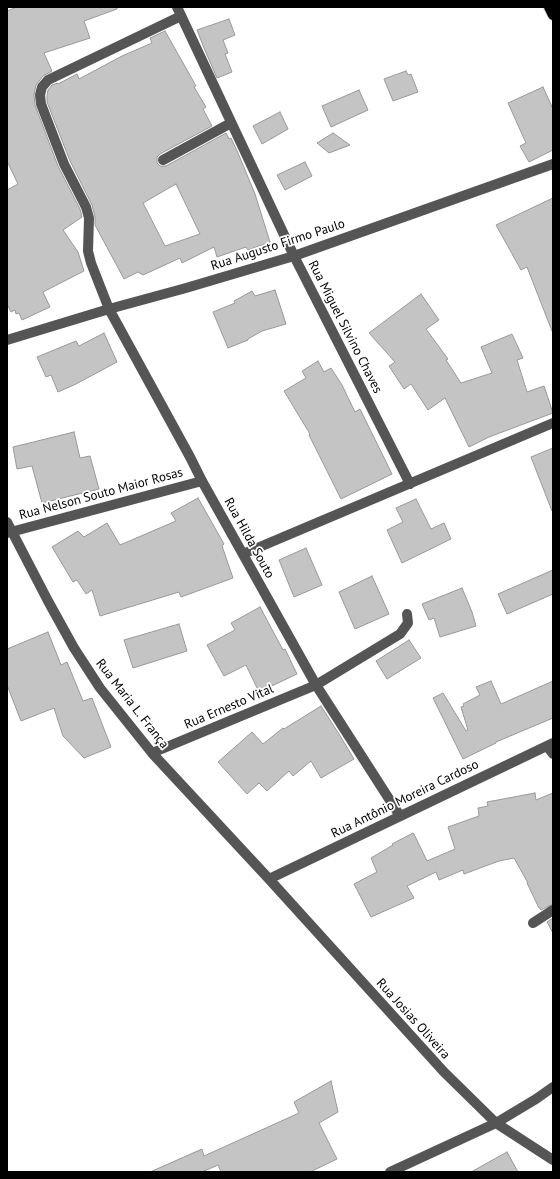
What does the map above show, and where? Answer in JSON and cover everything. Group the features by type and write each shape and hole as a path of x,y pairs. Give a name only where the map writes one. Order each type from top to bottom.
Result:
{"main road":[{"path":"549,7 553,15"}],"street":[{"name":"Rua Miguel Silvino Chaves","path":"179,12 294,256 410,484"},
{"name":"Rua Hilda Souto","path":"179,12 48,80 42,87 40,95 42,108 64,164 86,208 89,218 88,251 91,263 109,309 202,481 316,685 400,816"},
{"path":"163,160 231,123"},
{"name":"Rua Augusto Firmo Paulo","path":"7,340 294,256 553,164"},
{"path":"243,554 553,424"},
{"name":"Rua Nelson Souto Maior Rosas","path":"9,533 202,481"},
{"name":"Rua Maria L. França","path":"7,522 9,533 74,648 100,688 152,753 268,879"},
{"name":"Rua Ernesto Vital","path":"152,753 316,685 400,634 408,623 407,614"},
{"name":"Rua Antônio Moreira Cardoso","path":"268,879 400,816 551,747"},
{"name":"Rua Josias Oliveira","path":"268,879 444,1072 496,1123 553,1160"},
{"path":"533,923 553,910"},
{"path":"390,1172 496,1123 553,1087"}],"building":[{"path":"17,7 117,7 117,9 84,21 90,38 44,53 52,71 43,76 36,85 34,95 35,105 58,166 80,209 82,217 63,230 78,252 84,271 43,292 50,307 22,320 19,313 16,314 15,310 11,312 7,304 7,190 18,184 7,161 7,11"},
{"path":"229,19 235,35 223,40 228,53 225,54 232,72 217,78 197,30"},
{"path":"165,31 196,86 194,87 206,107 203,109 212,126 160,154 157,157 157,163 160,166 166,166 226,133 229,139 231,138 255,194 270,242 248,250 246,247 217,257 214,247 182,263 180,258 143,275 138,272 124,279 95,225 92,205 70,161 47,102 47,95 48,90 52,85 58,84 77,74 79,79 122,56 152,43 150,38","holes":["176,184 200,234 165,246 143,203"]},
{"path":"406,71 408,75 411,74 418,92 393,101 384,79"},
{"path":"543,87 553,109 553,150 529,162 520,146 526,143 508,103"},
{"path":"359,90 368,110 331,127 322,106"},
{"path":"280,112 288,129 262,144 253,126"},
{"path":"333,133 350,145 329,153 317,143"},
{"path":"305,162 312,176 285,190 277,175"},
{"path":"553,198 552,331 527,267 521,270 496,225"},
{"path":"275,290 286,324 262,331 248,340 228,348 213,312 235,303 234,301 252,291 255,296"},
{"path":"421,294 439,320 426,329 448,359 446,360 461,383 492,373 481,347 512,334 523,358 517,360 527,392 544,386 553,413 489,437 469,447 445,398 428,410 411,384 404,389 389,366 395,362 369,333"},
{"path":"104,333 117,362 58,392 51,375 46,377 37,357 76,341 79,346"},
{"path":"318,361 324,372 331,368 342,385 355,412 360,409 392,474 341,499 309,435 310,434 284,391 306,378 302,371"},
{"path":"74,432 80,458 90,456 99,489 42,503 32,466 17,469 13,447"},
{"path":"553,448 553,511 552,511 531,457"},
{"path":"198,498 224,544 222,546 233,578 181,597 179,592 100,616 92,590 86,594 77,580 73,582 52,547 78,531 84,537 107,523 120,545 176,521 171,513"},
{"path":"416,499 431,529 444,523 451,539 402,563 387,530 403,522 396,508"},
{"path":"306,548 322,585 294,597 279,560"},
{"path":"553,570 553,594 507,614 498,594"},
{"path":"372,576 389,614 355,629 339,592"},
{"path":"462,588 476,626 440,637 434,618 429,620 422,604"},
{"path":"260,607 283,650 285,649 297,674 259,692 246,665 224,676 207,645 235,630 231,623"},
{"path":"179,624 187,651 133,668 124,640"},
{"path":"48,632 61,665 67,662 83,701 92,698 111,747 84,758 63,736 54,708 21,721 7,685 7,649"},
{"path":"409,640 421,658 387,679 376,661"},
{"path":"491,681 501,704 553,681 553,718 496,742 463,759 433,698 443,693 466,731 468,730 461,707 464,706 463,704 480,695 476,687"},
{"path":"321,706 354,759 321,778 311,761 293,776 289,771 267,791 259,783 247,794 218,762 252,732 263,744 283,728 284,729"},
{"path":"535,793 536,800 553,793 553,904 541,910 539,908 528,883 514,858 499,861 464,874 463,870 439,880 436,872 407,886 414,898 371,917 354,884 377,872 371,858 393,845 392,844 413,833 427,861 455,849 448,827 479,816 478,808 488,806 487,802"},
{"path":"553,918 553,933 547,922"},
{"path":"331,1081 338,1112 319,1123 337,1159 310,1172 221,1172 218,1165 202,1172 150,1172 202,1149 204,1156 299,1113 294,1102"},
{"path":"507,1152 518,1172 471,1172"}]}
